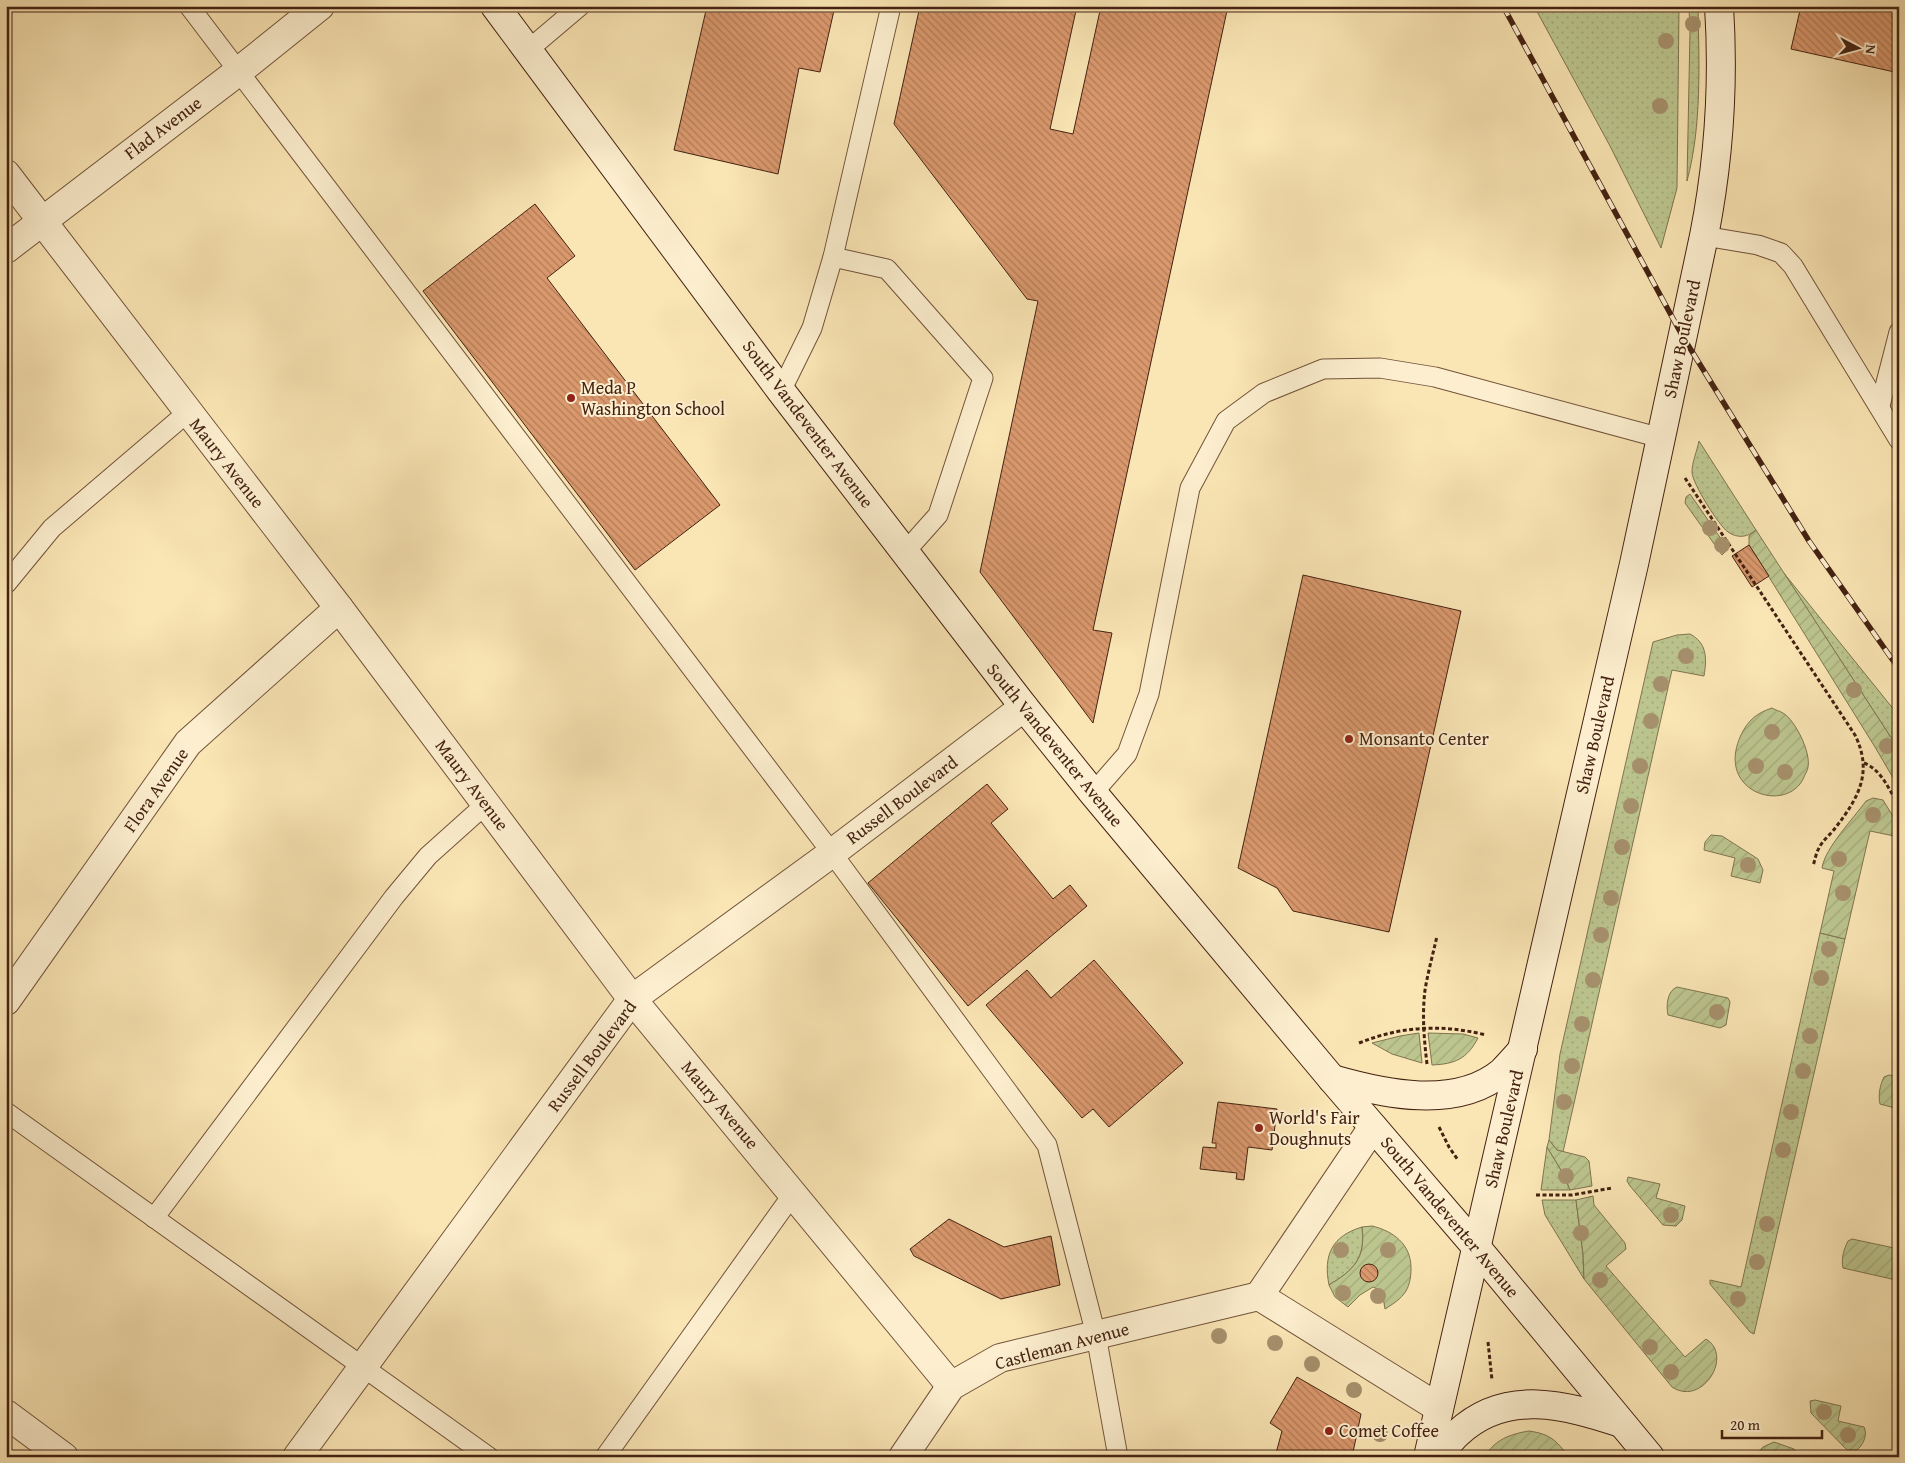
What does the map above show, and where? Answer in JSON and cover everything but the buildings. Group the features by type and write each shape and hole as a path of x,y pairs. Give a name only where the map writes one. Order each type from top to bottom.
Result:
{"street":[{"name":"Flad Avenue","path":"6,249 239,71 320,6"},
{"name":"South Vandeventer Avenue","path":"494,6 781,391 1024,707 1093,793 1332,1079 1477,1248 1650,1457"},
{"name":"Shaw Boulevard","path":"1428,1457 1523,1049 1661,438 1704,236 1717,156 1720,81 1719,6"},
{"name":"Maury Avenue","path":"6,174 339,608 632,1000 951,1386"},
{"name":"Flora Avenue","path":"6,1001 188,743 339,608"},
{"name":"Russell Boulevard","path":"297,1457 632,1000 832,853 1024,707"},
{"path":"1332,1079 1358,1087 1443,1096 1484,1083 1501,1072 1523,1049"},
{"path":"1373,1126 1259,1296 1439,1408"},
{"name":"Castleman Avenue","path":"903,1457 951,1386 1000,1358 1259,1296"},
{"path":"1438,1457 1458,1433 1480,1417 1501,1409 1530,1404 1560,1405 1621,1423"},
{"path":"6,1414 64,1457"}],"lane":[{"path":"189,6 832,853 1047,1145 1096,1335 1118,1457"},
{"path":"528,50 580,6"},
{"path":"781,391 812,328 833,257 891,6"},
{"path":"1704,236 1758,245 1781,253 1793,266 1899,440"},
{"path":"833,257 886,269 983,378 938,515 905,552"},
{"path":"1880,406 1899,332"},
{"path":"1093,793 1127,754 1149,694 1190,488 1226,421 1264,393 1323,370 1380,368 1435,377 1661,438"},
{"path":"6,584 52,528 188,412"},
{"path":"154,1218 394,897 428,856 486,804"},
{"path":"6,1112 489,1457"},
{"path":"606,1457 793,1194"}],"path":[{"path":"1685,478 1855,735 1861,747 1864,763 1862,783 1852,805 1819,847 1812,866"},
{"path":"1864,763 1872,766 1879,773 1899,806"},
{"path":"1428,1070 1423,1028 1426,990 1437,936"},
{"path":"1359,1043 1381,1034 1404,1029 1458,1030 1486,1035"},
{"path":"1436,1119 1449,1147 1458,1160"},
{"path":"1536,1195 1572,1195 1612,1188"},
{"path":"1488,1338 1492,1382"}],"green space":[{"path":"1534,6 1679,6 1677,188 1661,248 1610,146"},
{"path":"1689,6 1698,6 1699,72 1695,138 1687,181 1690,32"},
{"path":"1699,441 1756,530 1750,534 1739,536 1728,532 1719,522 1696,485 1692,472"},
{"path":"1690,494 1726,546 1727,550 1722,555 1685,503 1686,497"},
{"path":"1756,530 1899,747 1899,788 1749,545 1749,536"},
{"path":"1783,572 1899,716 1899,747 1890,736"},
{"path":"1690,634 1703,646 1705,657 1704,676 1672,670 1563,1152 1557,1150 1549,1140 1560,1054 1653,642 1677,635"},
{"path":"1772,708 1788,717 1797,729 1805,745 1808,768 1796,788 1784,795 1770,796 1756,792 1745,784 1737,771 1735,755 1741,735 1750,721 1762,712"},
{"path":"1873,798 1883,800 1899,826 1899,837 1870,831 1845,939 1820,933 1834,871 1822,868 1824,860 1847,825 1866,801"},
{"path":"1711,835 1722,836 1758,859 1763,870 1760,883 1731,876 1735,858 1704,850 1705,842"},
{"path":"1820,933 1845,939 1754,1334 1750,1332 1710,1284 1710,1280 1741,1287"},
{"path":"1677,987 1728,998 1730,1002 1726,1025 1720,1028 1668,1015 1667,1003 1669,995"},
{"path":"1419,1033 1422,1063 1392,1054 1372,1043 1400,1036"},
{"path":"1428,1033 1463,1034 1478,1038 1465,1056 1460,1059 1454,1062 1432,1065"},
{"path":"1889,1075 1899,1077 1899,1109 1880,1104 1881,1083 1884,1077"},
{"path":"1549,1140 1557,1150 1585,1157 1589,1161 1592,1186 1570,1190 1564,1175 1547,1147"},
{"path":"1547,1147 1564,1175 1570,1190 1541,1190"},
{"path":"1628,1177 1660,1184 1656,1198 1685,1206 1682,1220 1676,1226 1663,1225 1630,1186 1627,1181"},
{"path":"1593,1196 1594,1205 1625,1243 1626,1249 1606,1266 1685,1357 1706,1339 1714,1347 1717,1356 1711,1377 1694,1390 1683,1391 1672,1387 1584,1279 1583,1254 1576,1200"},
{"path":"1542,1200 1576,1200 1583,1254 1584,1279 1545,1215"},
{"path":"1372,1226 1394,1235 1404,1245 1410,1260 1409,1283 1402,1296 1385,1309 1382,1291 1373,1287 1360,1295 1348,1307 1335,1297 1329,1285 1345,1274 1356,1262 1362,1247 1362,1227"},
{"path":"1362,1227 1363,1238 1360,1255 1345,1274 1329,1285 1327,1265 1332,1248 1343,1236"},
{"path":"1852,1239 1899,1249 1899,1278 1896,1280 1843,1268 1844,1250 1848,1241"},
{"path":"1815,1400 1841,1406 1838,1421 1864,1427 1864,1440 1857,1450 1847,1450 1811,1413 1810,1401"},
{"path":"1529,1431 1552,1439 1569,1457 1485,1457 1493,1446 1503,1439"},
{"path":"1774,1442 1794,1449 1799,1457 1754,1457 1763,1447"}],"railway":[{"path":"1503,6 1683,337 1809,541 1899,669"}],"place":[{"name":"Meda P Washington School","path":"571,398"},
{"name":"Monsanto Center","path":"1349,739"},
{"name":"World's Fair Doughnuts","path":"1259,1128"},
{"name":"Comet Coffee","path":"1329,1431"}]}
